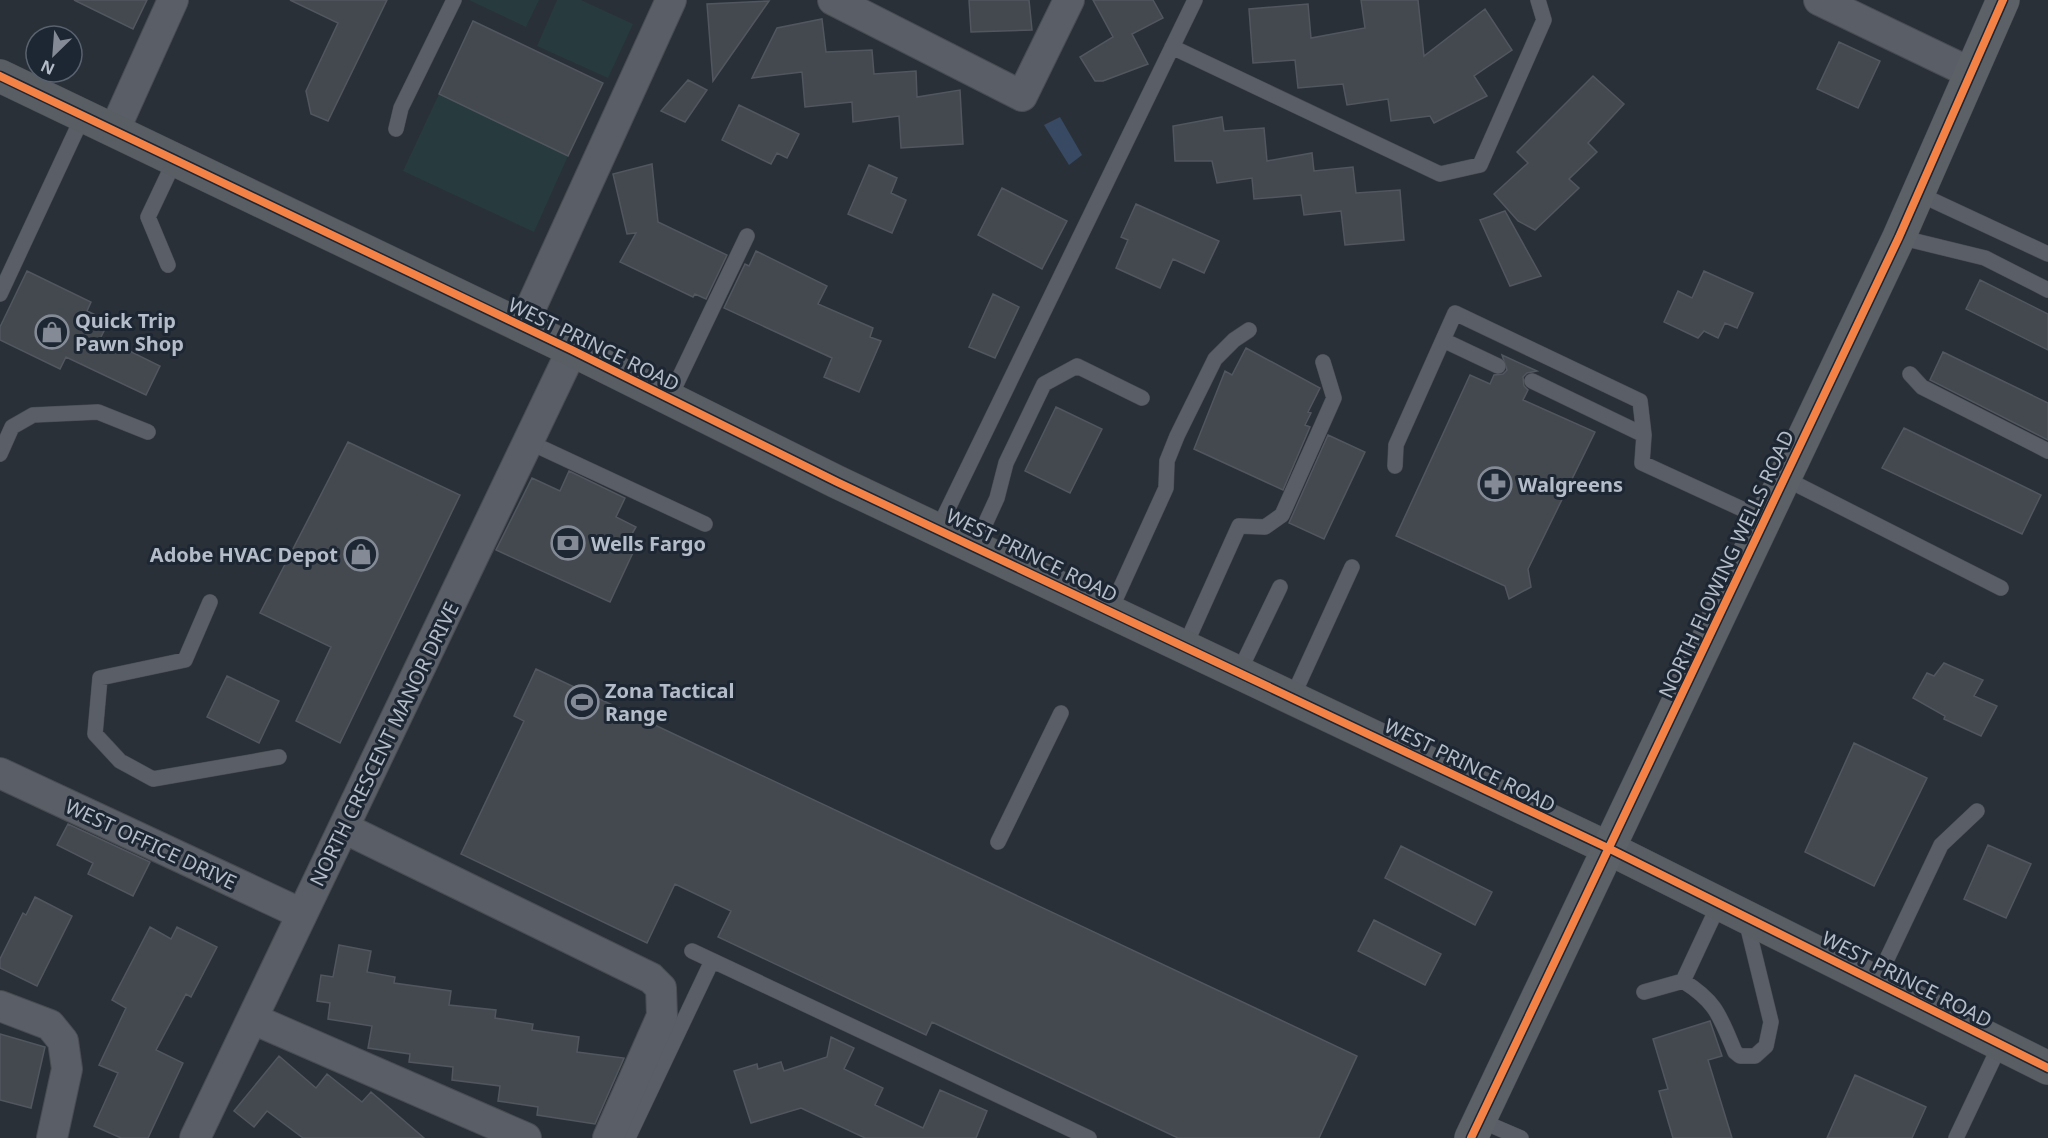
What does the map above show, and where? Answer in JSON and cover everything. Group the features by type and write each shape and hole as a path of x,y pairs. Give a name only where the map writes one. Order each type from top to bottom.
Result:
{"main road":[{"name":"NORTH FLOWING WELLS ROAD","path":"1475,1129 1786,479 1899,237 2003,0"},
{"name":"WEST PRINCE ROAD","path":"0,77 572,350 938,529 1610,849 2048,1068"}],"street":[{"path":"114,131 173,0"},
{"path":"522,327 671,0"},
{"path":"832,0 1022,96 1069,0"},
{"path":"1819,0 1971,73"},
{"name":"NORTH CRESCENT MANOR DRIVE","path":"195,1138 572,350"},
{"name":"WEST OFFICE DRIVE","path":"0,773 302,914"},
{"path":"344,828 651,978 662,988 663,1016 608,1138"},
{"path":"0,1006 50,1025 63,1041 67,1069 52,1138"},
{"path":"253,1019 526,1138"}],"lane":[{"path":"396,129 401,108 454,0"},
{"path":"938,529 1195,0"},
{"path":"1172,47 1440,174 1480,165 1544,20 1538,0"},
{"path":"0,294 83,116"},
{"path":"168,265 148,217 175,160"},
{"path":"1918,194 2048,254"},
{"path":"669,399 747,236"},
{"path":"1899,237 1985,258 2048,290"},
{"path":"1395,466 1396,445 1455,313 1640,401 1644,435 1642,463 1766,520"},
{"path":"1110,611 1166,488 1167,461 1200,388 1215,359 1234,340 1249,330"},
{"path":"1443,340 1498,366"},
{"path":"1185,646 1208,600 1239,526 1265,527 1282,515 1334,398 1323,362"},
{"path":"975,546 997,498 1006,463 1044,384 1077,366 1142,398"},
{"path":"1910,374 1922,387 2048,451"},
{"path":"1532,381 1644,435"},
{"path":"0,454 12,427 33,415 99,412 148,432"},
{"path":"528,442 705,524"},
{"path":"1786,479 2001,588"},
{"path":"1292,698 1352,567"},
{"path":"1239,672 1280,587"},
{"path":"210,602 184,660 100,678 95,734 120,761 153,778 279,757"},
{"path":"998,842 1061,713"},
{"path":"1876,982 1941,845 1977,811"},
{"path":"1683,981 1703,993 1715,1007 1735,1052 1740,1056 1755,1056 1766,1046 1771,1022 1732,911"},
{"path":"1644,992 1683,981 1732,911"},
{"path":"692,951 1089,1138"},
{"path":"628,1138 712,961"},
{"path":"1956,1138 2000,1045"},
{"path":"1475,1129 1521,1138"}],"green space":[{"path":"469,0 539,0 526,27"},
{"path":"557,0 581,0 633,24 608,78 537,46"},
{"path":"439,94 568,156 534,232 403,171"}],"water":[{"path":"1060,117 1082,155 1069,165 1044,125"}],"building":[{"path":"74,0 147,0 133,29"},
{"path":"290,0 387,0 328,121 311,114 306,91 338,23"},
{"path":"969,0 1029,0 1032,30 971,32"},
{"path":"1093,0 1153,0 1163,18 1132,34 1148,64 1103,81 1095,81 1080,57 1113,37"},
{"path":"1361,0 1418,0 1424,56 1485,9 1512,50 1474,76 1487,96 1434,123 1430,116 1391,121 1388,99 1347,105 1343,84 1298,88 1295,60 1253,63 1249,9 1308,4 1311,38 1365,28"},
{"path":"769,1 713,81 707,4"},
{"path":"822,19 826,52 872,50 874,74 916,71 917,97 960,90 963,144 901,148 899,116 853,122 852,102 805,107 802,72 752,78 777,28"},
{"path":"473,21 603,83 568,156 439,94"},
{"path":"1839,42 1880,61 1858,108 1817,89"},
{"path":"1593,76 1624,104 1588,143 1597,152 1569,179 1579,188 1535,230 1518,221 1494,194 1528,163 1517,152"},
{"path":"688,80 707,90 685,122 661,111"},
{"path":"739,105 799,134 787,158 777,153 771,164 722,140"},
{"path":"1222,117 1224,131 1264,128 1267,161 1312,153 1314,171 1353,167 1356,193 1400,190 1404,240 1345,245 1341,211 1304,215 1301,195 1254,199 1252,178 1217,183 1212,161 1175,161 1173,126"},
{"path":"652,164 658,222 727,255 706,299 695,294 693,297 620,262 636,233 627,234 613,174"},
{"path":"869,165 897,178 891,193 906,200 892,233 848,214"},
{"path":"1002,188 1067,221 1042,269 978,235"},
{"path":"1136,204 1219,241 1204,273 1173,259 1160,288 1116,268 1128,240 1121,237"},
{"path":"1505,211 1541,276 1510,286 1480,220"},
{"path":"756,251 827,286 818,304 873,328 870,337 881,341 859,392 824,377 832,358 724,308 745,264 749,266"},
{"name":"Quick Trip Pawn Shop","path":"27,271 91,302 87,311 109,321 101,337 160,366 146,395 66,357 60,369 0,340 0,327"},
{"path":"1704,271 1753,293 1737,328 1725,323 1718,338 1704,331 1698,338 1664,322 1678,291 1692,298"},
{"path":"1980,280 2048,314 2048,350 1966,309"},
{"path":"993,294 1019,307 995,358 969,347"},
{"path":"1246,348 1320,388 1308,412 1311,413 1305,425 1310,427 1283,490 1194,449 1225,371 1232,375"},
{"path":"1943,352 2048,403 2048,440 1930,380"},
{"name":"Walgreens","path":"1502,355 1537,371 1527,373 1523,377 1524,386 1528,390 1523,400 1595,432 1528,569 1531,587 1509,599 1505,586 1396,536 1470,375 1490,384 1494,375 1503,374 1507,370"},
{"path":"1056,407 1102,429 1070,493 1025,471"},
{"path":"1904,428 2041,495 2022,534 1882,468"},
{"path":"1328,435 1365,452 1324,539 1289,523"},
{"name":"Adobe HVAC Depot","path":"348,442 460,495 340,743 296,721 331,647 260,613"},
{"name":"Wells Fargo","path":"569,471 625,498 616,517 636,527 629,539 637,544 610,602 496,550 532,478 560,491"},
{"path":"1944,663 1983,680 1974,696 1997,706 1981,736 1944,719 1945,716 1913,698 1927,673 1934,676"},
{"path":"536,669 1357,1056 1319,1138 1178,1138 932,1022 926,1035 718,937 731,911 675,884 647,943 461,854 524,721 514,716"},
{"path":"227,676 279,701 259,743 207,717"},
{"path":"1854,743 1927,778 1874,886 1805,852"},
{"path":"68,824 150,862 133,896 88,874 93,863 57,845"},
{"path":"1988,845 2031,864 2006,918 1964,899"},
{"path":"1401,846 1492,892 1475,925 1385,878"},
{"path":"35,897 72,916 37,986 0,968 0,959 23,913 26,915"},
{"path":"1374,920 1441,954 1425,985 1358,951"},
{"path":"150,927 171,939 177,927 217,947 191,997 186,994 156,1050 183,1063 148,1138 121,1138 94,1126 118,1073 99,1065 126,1008 112,1000"},
{"path":"339,945 371,951 367,972 395,977 394,983 451,991 449,1005 496,1010 495,1018 533,1024 532,1030 579,1037 577,1052 624,1058 595,1124 537,1115 538,1107 498,1101 500,1086 452,1080 453,1067 409,1062 410,1054 368,1048 372,1026 328,1019 330,1003 317,1001 321,975 333,977"},
{"path":"1710,1021 1722,1056 1708,1060 1732,1138 1673,1138 1659,1091 1668,1089 1653,1039"},
{"path":"0,1034 45,1047 31,1108 0,1100"},
{"path":"831,1037 854,1048 844,1069 883,1088 875,1105 923,1128 940,1090 987,1111 976,1138 865,1138 801,1108 751,1123 734,1071 757,1064 758,1069 781,1062 784,1071 827,1057"},
{"path":"279,1056 316,1088 327,1074 362,1102 371,1092 424,1138 303,1138 267,1111 254,1127 234,1111"},
{"path":"1855,1075 1926,1107 1912,1138 1827,1138"}],"cycle path":[{"path":"1471,1138 1899,237 2003,0"},
{"path":"0,76 572,350 837,482 1610,849 2048,1068"}],"place":[{"name":"Quick Trip Pawn Shop","path":"52,332"},
{"name":"Walgreens","path":"1495,484"},
{"name":"Wells Fargo","path":"568,543"},
{"name":"Adobe HVAC Depot","path":"361,554"},
{"name":"Zona Tactical Range","path":"582,702"}]}
